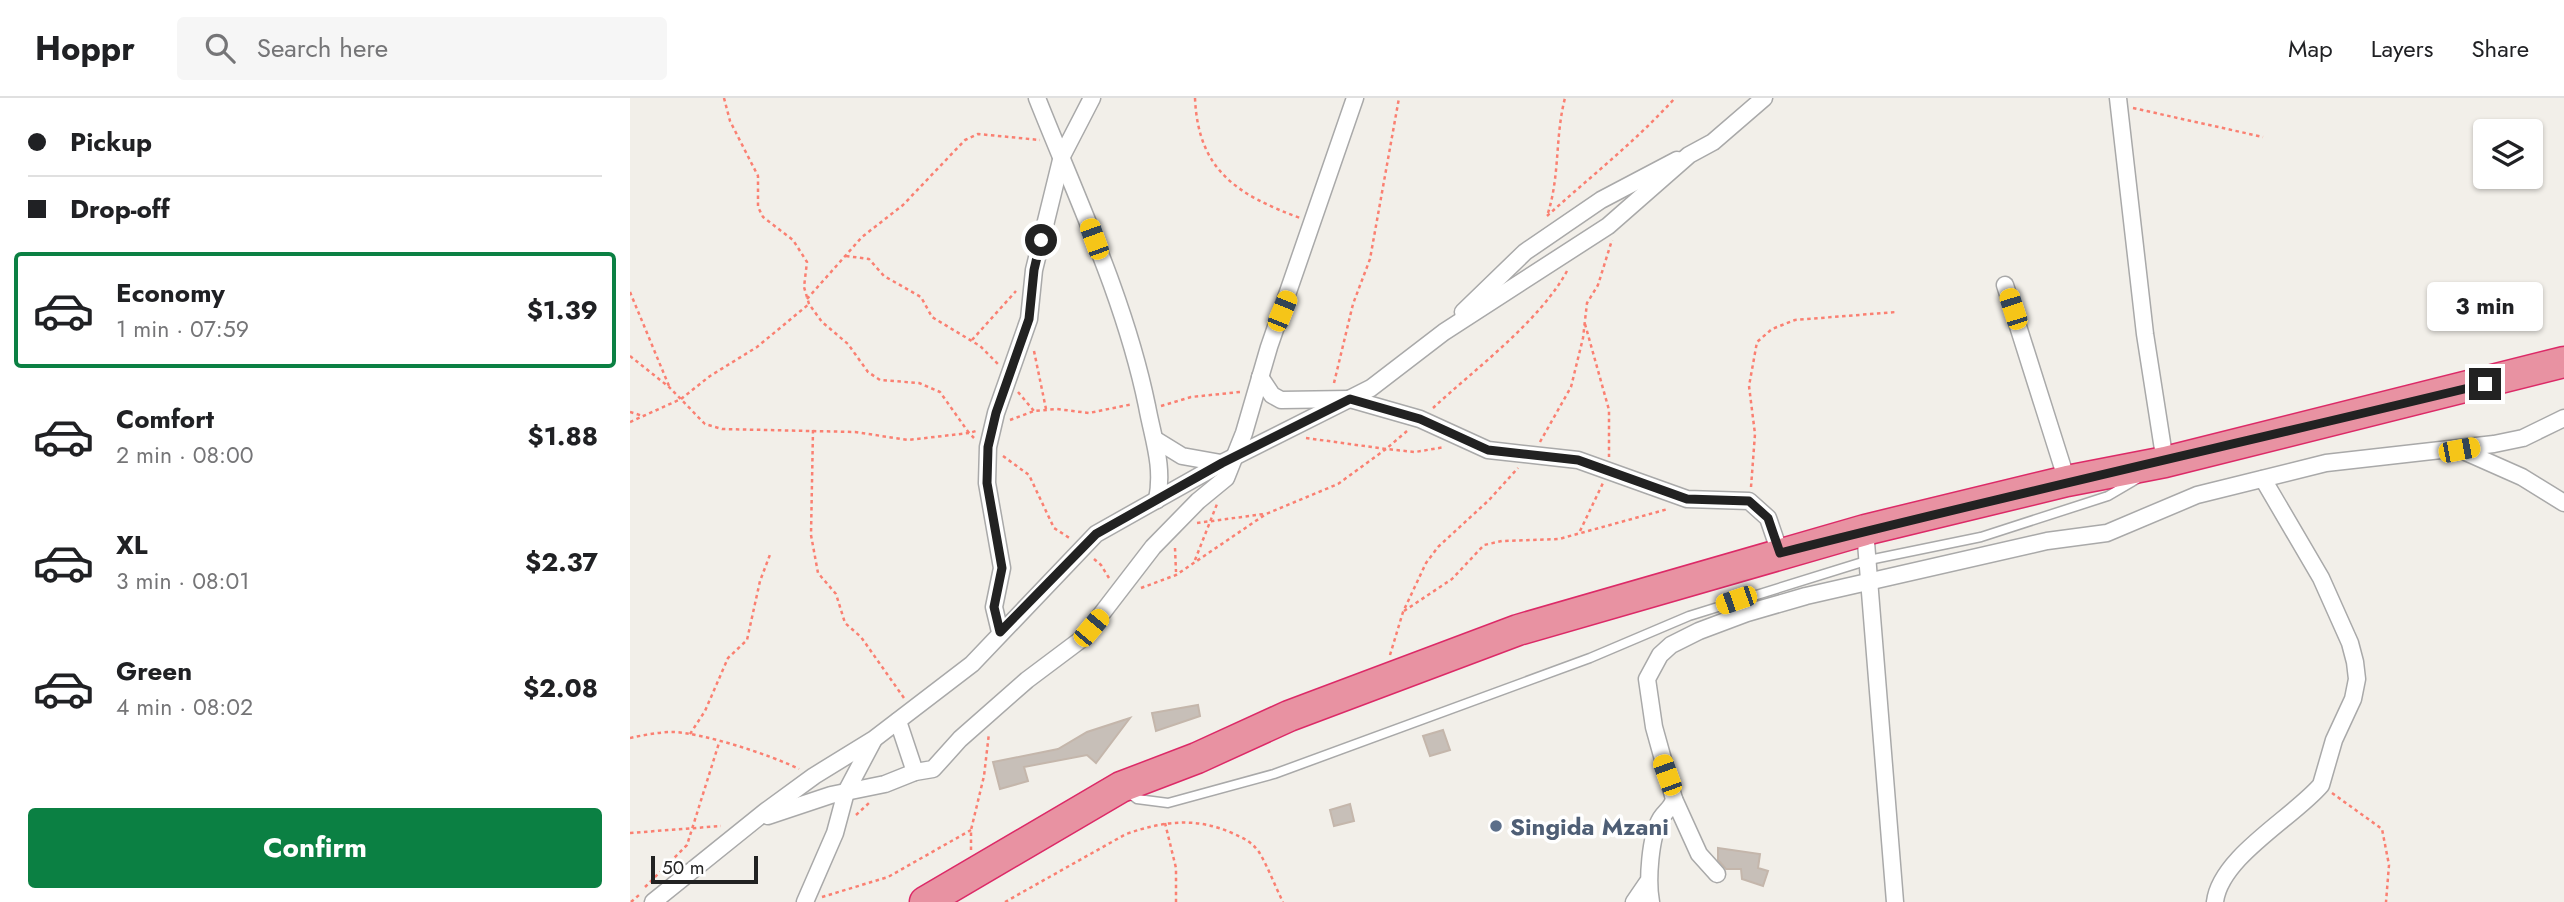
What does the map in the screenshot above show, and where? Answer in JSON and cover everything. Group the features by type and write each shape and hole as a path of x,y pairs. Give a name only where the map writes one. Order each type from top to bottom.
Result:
{"highway":[{"path":"925,902 1121,788 1197,758 1289,716 1518,630 1865,530 2067,481 2165,461 2564,362"}],"street":[{"path":"1037,98 1062,156 1136,358 1156,440 1160,469 1157,500"},
{"path":"1000,632 994,607 1002,568 987,483 988,447 993,424 1029,319 1034,270 1062,156 1092,98"},
{"path":"754,821 846,792 894,782 915,772 933,769 993,710 1083,638 1116,592 1227,466 1244,433 1254,394 1337,143 1355,98"},
{"path":"653,902 814,776 898,721 972,664 1096,534 1227,466 1278,434 1399,369 1444,332 1525,252 1628,184 1713,142 1764,98"},
{"path":"2119,102 2145,334 2165,461"},
{"path":"1444,332 1581,245 1622,215 1689,155"},
{"path":"2005,285 2067,481"},
{"path":"1260,377 1272,395 1280,400 1341,399 1420,419 1495,452 1578,460 1687,499 1749,501 1768,518 1780,553"},
{"path":"1717,874 1699,854 1674,799 1647,692 1649,671 1660,655 1681,640 1747,613 1871,581 2047,541 2107,533 2197,495 2326,463 2375,456 2459,450 2523,438 2564,418"},
{"path":"1156,440 1182,456 1227,466"},
{"path":"2459,450 2522,477 2564,503"},
{"path":"2215,902 2219,884 2275,824 2311,797 2321,785 2334,740 2353,699 2357,678 2350,643 2321,578 2263,479"},
{"path":"1865,530 1895,902"},
{"path":"898,721 915,772"},
{"path":"805,902 835,833 846,792 874,738"},
{"path":"1651,902 1647,883 1658,825 1674,799"},
{"path":"1634,902 1647,883"}],"lane":[{"path":"1121,788 1137,799 1168,803 1275,774 1590,658 1689,616 1869,560 1981,537 2108,496 2165,461"}],"path":[{"path":"724,98 730,121 758,176 758,207 763,217 793,240 807,262 804,287 807,300 822,322 848,344 867,372 880,380 919,383 940,392 969,433 1029,475 1058,532 1101,565 1116,592 1128,592 1176,575 1266,514 1338,484 1386,449 1496,354 1565,276 1581,245"},
{"path":"1195,98 1200,135 1228,183 1242,193 1313,222"},
{"path":"1341,399 1334,374 1370,259 1399,98"},
{"path":"1525,252 1547,216 1555,191 1559,122 1565,98"},
{"path":"1547,216 1595,170 1645,130 1675,98"},
{"path":"2119,102 2263,138"},
{"path":"807,300 845,256 903,205 971,136 1054,139"},
{"path":"1382,681 1402,612 1426,563 1438,547 1533,454 1571,387 1587,303 1598,285 1622,215"},
{"path":"845,256 869,259 884,276 921,297 932,317 987,352 1034,411"},
{"path":"972,340 1034,270"},
{"path":"630,292 669,387"},
{"path":"630,422 681,399 710,376 757,348 809,304"},
{"path":"1749,501 1755,460 1750,366 1757,342 1772,329 1795,320 1896,312"},
{"path":"1029,319 1046,409"},
{"path":"1580,531 1609,472 1609,410 1584,322"},
{"path":"630,356 669,387 705,424 722,429 855,432 908,440 969,433"},
{"path":"993,424 1046,409 1089,413 1191,397 1238,392 1254,394"},
{"path":"630,412 646,417"},
{"path":"813,430 811,535 818,573 836,594 845,623 861,637 912,709"},
{"path":"1278,434 1386,449 1428,451 1469,442"},
{"path":"1195,561 1212,520 1227,466"},
{"path":"1402,612 1452,579 1484,545 1502,541 1559,539 1580,531 1665,511 1687,499"},
{"path":"1212,520 1266,514"},
{"path":"1171,529 1176,554 1176,575"},
{"path":"690,734 705,711 727,658 747,640 760,581 771,552"},
{"path":"971,875 971,830 984,776 993,710"},
{"path":"630,738 671,732 690,734 769,756 814,776"},
{"path":"631,902 687,845 719,743"},
{"path":"835,833 894,782"},
{"path":"2321,785 2382,829 2389,865 2386,902"},
{"path":"630,833 694,829 754,821"},
{"path":"1005,902 1126,834 1166,823 1209,823 1243,836 1259,852 1283,902"},
{"path":"1166,823 1176,868 1176,902"},
{"path":"814,902 838,891 888,877 971,830"}],"building":[{"path":"1198,705 1200,716 1156,731 1152,713"},
{"path":"1130,718 1096,763 1087,755 1024,767 1028,781 1000,789 993,762 1058,749 1087,732"},
{"path":"1443,730 1450,750 1430,756 1423,736"},
{"path":"1350,804 1354,821 1334,826 1330,810"},
{"path":"1718,848 1760,854 1758,868 1768,871 1763,886 1742,879 1741,869 1726,869 1718,860"}],"place":[{"name":"Singida Mzani","path":"1496,826"}],"route":[{"path":"1041,240 1034,270 1029,319 996,413 988,447 987,483 1002,568 994,607 1000,632 1096,534 1222,463 1350,399 1420,419 1488,450 1578,460 1635,483 1687,499 1737,498 1749,501 1759,506 1768,518 1780,553 2067,481 2165,461 2485,384"}]}
